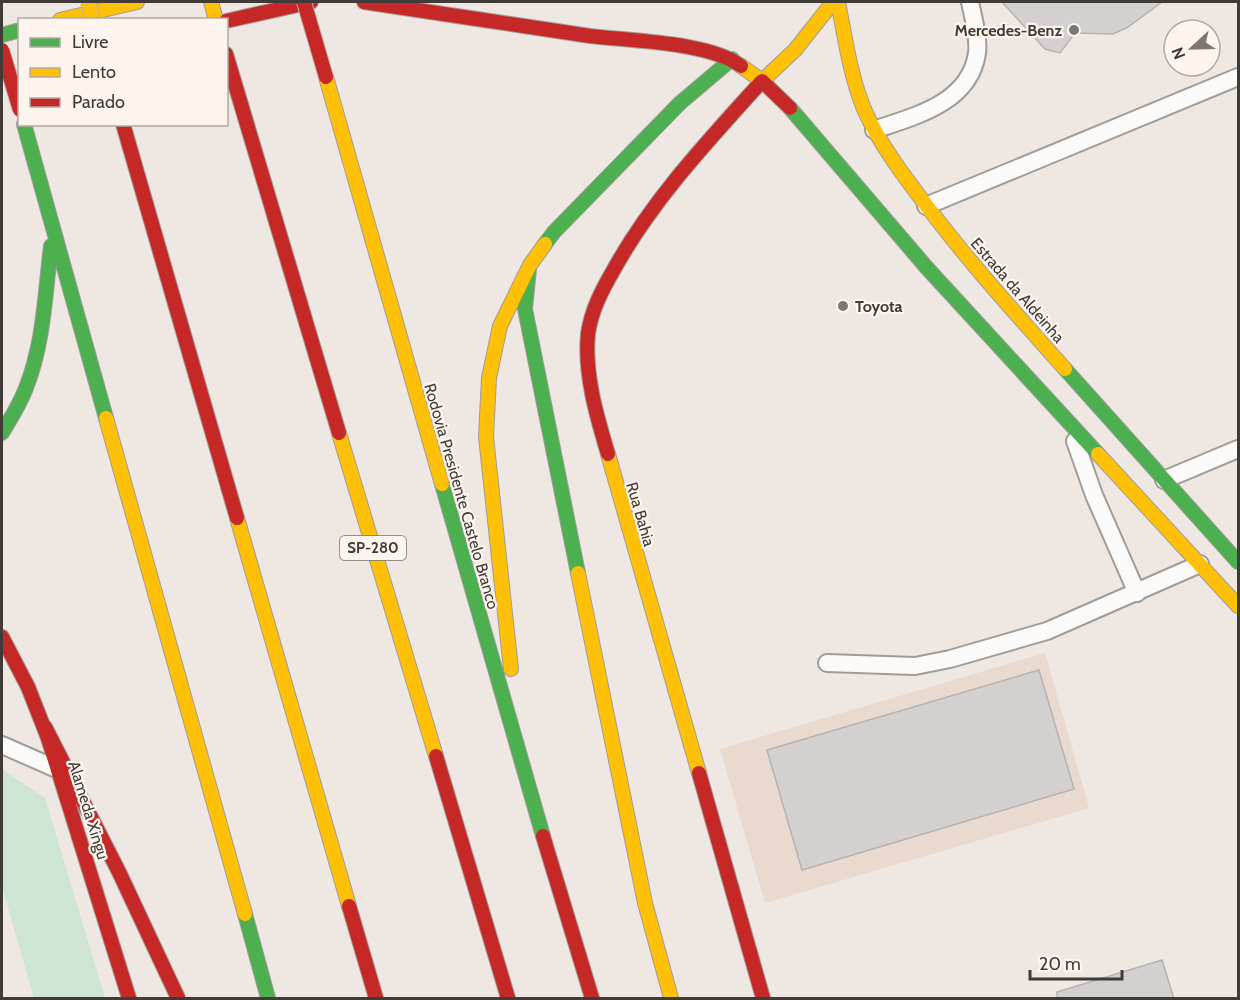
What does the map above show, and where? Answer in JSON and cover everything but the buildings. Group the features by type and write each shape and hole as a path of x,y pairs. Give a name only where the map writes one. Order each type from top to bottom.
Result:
{"main road":[{"path":"88,2 92,18"},
{"path":"69,18 137,2"},
{"path":"211,2 215,18"},
{"name":"Rodovia Presidente Castelo Branco","path":"304,2 521,763 592,999"},
{"path":"228,21 310,2"},
{"path":"364,2 700,49 732,59 782,99 927,268 1239,606"},
{"name":"Rua Bahia","path":"763,999 599,423 590,372 588,337 597,301 620,255 687,165 762,81 795,50 833,2"},
{"name":"Estrada da Aldeinha","path":"838,2 850,62 869,132 986,279 1239,562"},
{"path":"2,35 18,31"},
{"path":"2,50 18,103"},
{"path":"521,763 486,437 489,378 500,326 530,265 554,232 680,103 732,59"},
{"name":"SP-280","path":"228,61 508,999"},
{"path":"2,80 18,75"},
{"path":"25,126 268,999"},
{"path":"124,126 376,999"},
{"path":"820,144 836,139"},
{"path":"2,433 19,404 32,369 42,321 52,229"},
{"path":"530,265 525,309 645,903 671,999"},
{"name":"Alameda Xingu","path":"2,637 17,663 45,727 129,999"},
{"path":"45,727 119,872 178,999"}],"lane":[{"path":"869,132 937,106 955,94 970,78 977,51 970,2"},
{"path":"927,206 1239,77"},
{"path":"1068,421 1094,495 1137,593"},
{"path":"1164,480 1239,449"},
{"path":"827,663 915,666 950,659 1047,631 1200,564"},
{"path":"2,745 59,770"}],"shaded area":[{"path":"1045,653 1089,808 765,903 720,749"}],"green space":[{"path":"2,769 45,798 105,998 34,998 2,887"}],"traffic: fast":[{"path":"2,35 18,31"},
{"path":"545,244 680,103 732,59"},
{"path":"790,108 927,268 1098,454"},
{"path":"25,126 106,418"},
{"path":"2,433 24,394 37,353 51,246"},
{"path":"529,269 525,309 578,573"},
{"path":"1065,369 1238,562"},
{"path":"442,484 543,836"},
{"path":"245,914 268,998"}],"traffic: slow":[{"path":"88,2 92,18"},
{"path":"69,18 137,2"},
{"path":"211,2 215,18"},
{"path":"741,66 762,81 795,50 833,2"},
{"path":"838,2 848,56 859,96 884,146 959,247 1065,369"},
{"path":"326,77 442,484"},
{"path":"511,669 486,437 489,378 500,326 530,265 545,244"},
{"path":"106,418 245,914"},
{"path":"339,433 436,756"},
{"path":"608,454 699,773"},
{"path":"1098,454 1238,606"},
{"path":"237,518 349,906"},
{"path":"578,573 645,903 671,998"}],"traffic: jam":[{"path":"304,2 326,77"},
{"path":"228,21 311,2"},
{"path":"364,2 590,36 690,47 727,58 741,66"},
{"path":"2,50 18,103"},
{"path":"228,61 339,433"},
{"path":"608,454 592,395 587,349 592,317 605,286 628,245 663,196 701,149 762,81 790,108"},
{"path":"124,126 237,518"},
{"path":"2,637 28,687 48,738 129,998"},
{"path":"45,727 119,872 178,998"},
{"path":"436,756 508,998"},
{"path":"699,773 763,998"},
{"path":"543,836 592,998"},
{"path":"349,906 376,998"}],"place":[{"name":"Mercedes-Benz","path":"1074,30"},
{"name":"Toyota","path":"843,306"}]}
